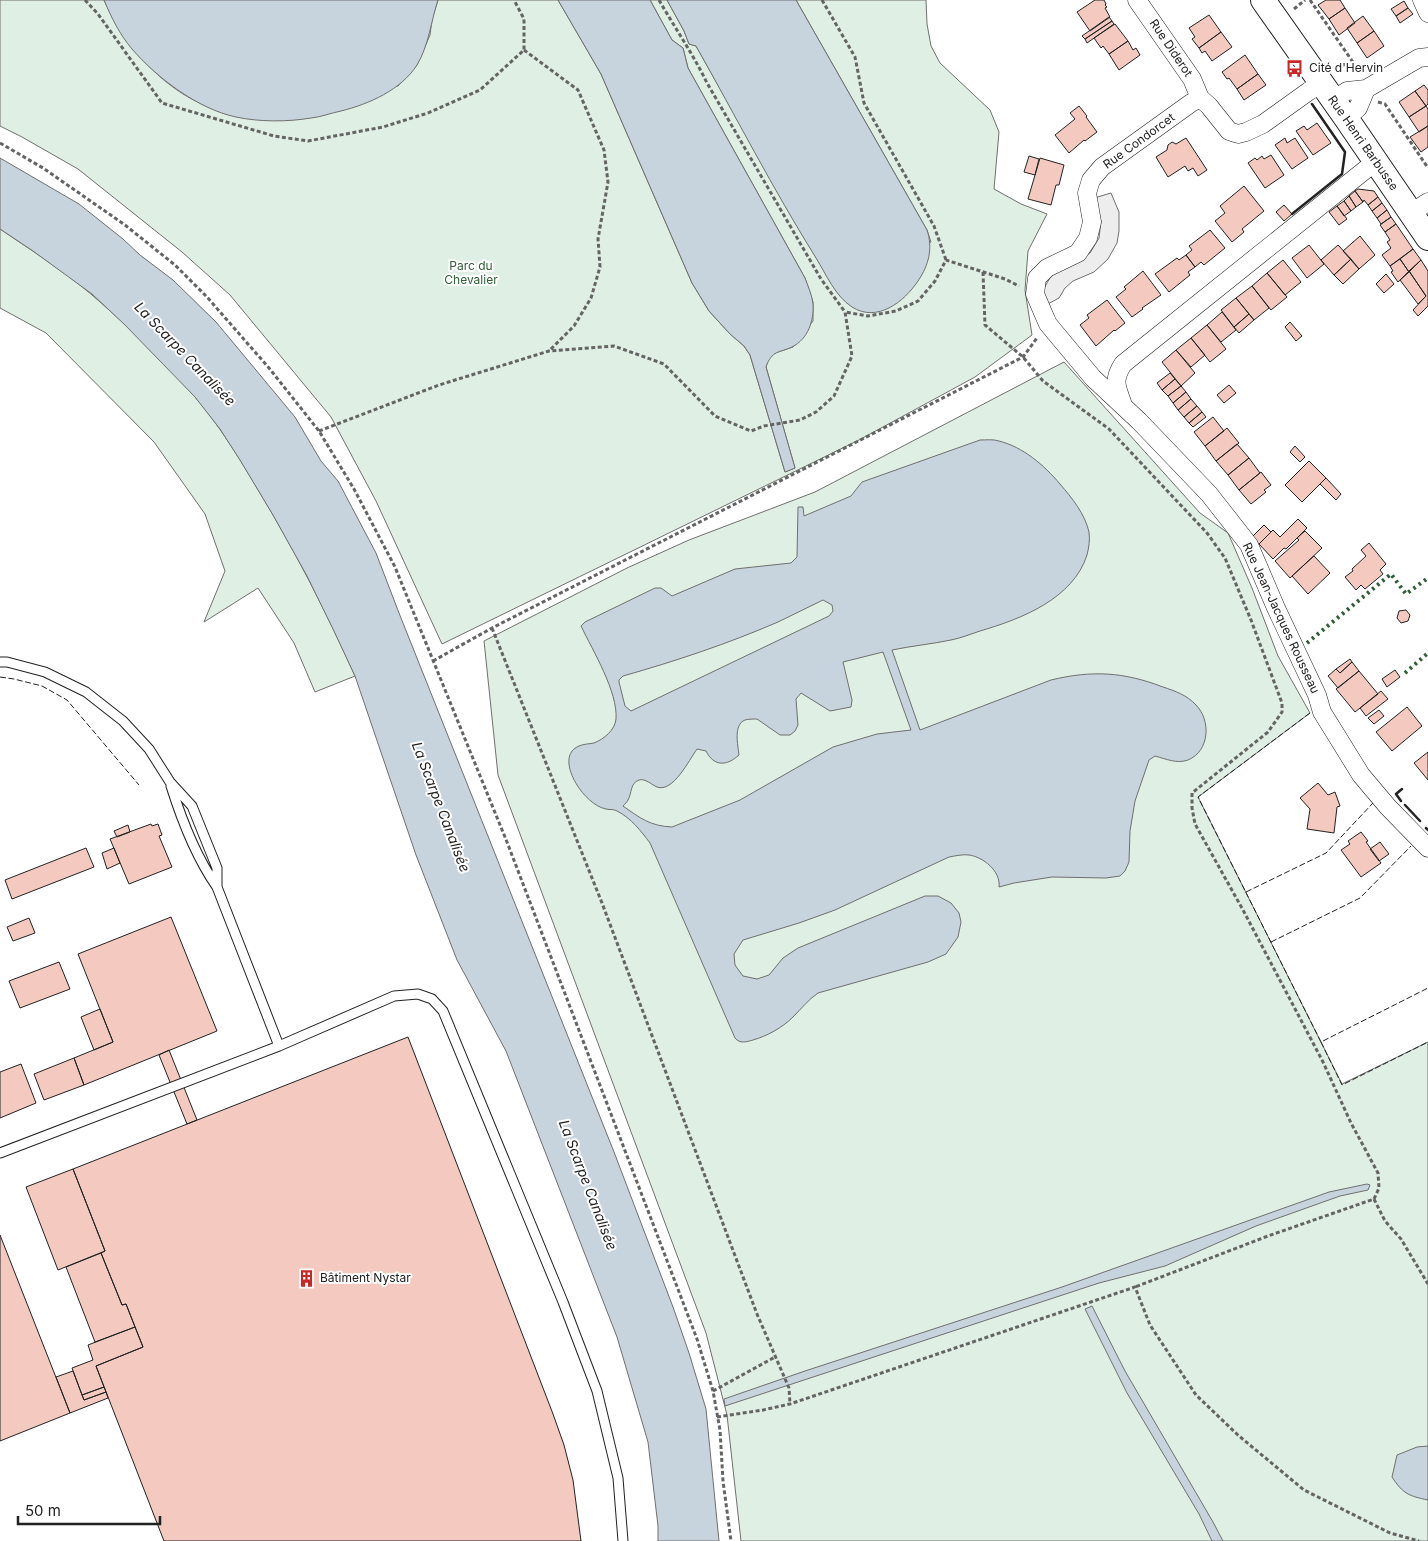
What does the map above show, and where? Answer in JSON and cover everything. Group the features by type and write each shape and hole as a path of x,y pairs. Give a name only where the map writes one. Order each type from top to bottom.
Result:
{"street":[{"name":"Rue Diderot","path":"1138,0 1192,79 1200,98"},
{"name":"Rue Henri Barbusse","path":"1263,0 1375,162 1420,208 1428,238"},
{"path":"1422,0 1428,13"},
{"path":"1200,98 1229,131 1238,134 1263,124 1309,91 1358,108 1366,89 1425,53"},
{"name":"Rue Condorcet","path":"1035,294 1038,278 1047,268 1078,253 1088,238 1092,222 1087,193 1091,180 1102,167 1200,98"},
{"path":"1122,405 1116,383 1117,374 1123,364 1375,162"},
{"path":"1035,294 1048,324 1093,378 1122,405"},
{"name":"Rue Jean-Jacques Rousseau","path":"1122,405 1209,494 1249,545 1317,695 1322,712 1361,776 1428,848"}],"lane":[{"path":"0,662 7,662 44,672 86,692 123,721 149,749 170,782 179,809 205,870 217,887 279,1046"},
{"path":"0,1153 279,1046 394,996 418,994 432,1000 443,1011 563,1302 597,1391 618,1478 623,1541"}],"path":[{"path":"85,0 98,14 162,103 274,136 308,141 383,127 428,113 480,90 524,50 524,18 514,0"},
{"path":"319,431 439,386 550,351 614,346 664,364 715,416 751,431 764,426 800,420 816,412 834,396 852,356 846,312 821,279 690,50 659,0"},
{"path":"822,0 855,56 864,103 934,226 946,260 935,281 918,301 896,311 868,316 846,312"},
{"path":"1295,8 1305,0"},
{"path":"1310,0 1357,68"},
{"path":"524,50 578,90 604,150 608,182 598,239 600,267 591,298 574,326 550,351"},
{"path":"1385,104 1428,168"},
{"path":"0,144 42,168 125,225 176,265 207,297 269,368 319,431 354,489 395,567 507,842 698,1339 713,1391 720,1430 723,1481 731,1541"},
{"path":"946,260 1005,279 1035,294"},
{"path":"717,1416 763,1410 790,1404 1134,1287 1268,1236 1374,1199 1379,1188 1378,1173 1351,1123 1322,1062 1243,910 1194,824 1192,793 1268,732 1282,712 1282,703 1251,620 1225,558 1207,533 1109,429 1043,381 1023,358 985,325 983,272"},
{"path":"433,661 492,628 1023,358 1048,324"},
{"path":"492,628 602,903 775,1357 789,1388 790,1404"},
{"path":"1374,1199 1385,1221 1401,1239 1428,1284"},
{"path":"1134,1287 1150,1325 1196,1394 1239,1436 1304,1490 1390,1533 1419,1541"},
{"path":"713,1391 775,1357"}],"green space":[{"name":"Parc du Chevalier","path":"0,0 104,0 127,40 147,64 170,85 186,96 208,107 398,86 417,65 430,35 432,19 438,0 558,0 601,74 692,283 709,311 744,346 750,355 785,472 795,468 766,367 769,357 793,347 813,321 813,302 805,278 688,68 683,48 672,40 650,0 667,0 689,44 696,46 805,239 839,295 931,242 927,230 796,0 926,0 927,24 931,46 940,63 990,110 999,132 994,189 1021,204 1047,214 1028,251 1025,290 1032,335 975,377 859,440 442,644 376,501 331,417 230,295 182,252 78,169 0,126"},
{"path":"0,229 92,295 158,357 204,408 257,488 297,557 355,676 315,692 294,643 258,588 204,622 225,571 205,514 154,442 46,333 0,308"},
{"path":"1064,362 1200,513 1228,533 1252,588 1278,656 1310,713 1198,797 1342,1084 1428,1042 1428,1541 741,1541 727,1415 706,1333 498,775 484,641 627,568 689,540 815,492"}],"shaded area":[{"path":"1111,193 1119,212 1119,231 1117,243 1108,259 1094,272 1073,281 1065,288 1059,298 1046,305 1043,290 1051,276 1090,253 1099,238 1101,221 1094,198"}],"water":[{"path":"104,0 438,0 427,41 417,65 393,89 373,100 341,111 315,117 274,121 245,119 222,113 193,100 179,91 153,71 132,49 116,26"},
{"path":"558,0 650,0 672,40 683,48 688,68 805,278 813,304 809,329 798,344 773,355 766,367 795,468 785,472 750,355 744,346 709,311 692,283 601,74"},
{"path":"667,0 796,0 927,230 930,250 925,269 912,289 898,303 889,308 871,313 852,307 836,291 785,206 696,46 689,44"},
{"name":"La Scarpe Canalisée","path":"0,158 79,204 173,280 216,322 295,417 321,461 338,481 376,553 614,1152 689,1353 706,1409 719,1541 658,1541 658,1526 648,1442 617,1337 506,1051 457,960 416,855 355,676 307,576 240,460 220,429 195,397 92,294 0,229"},
{"path":"980,440 997,440 1025,452 1047,470 1078,506 1089,532 1088,552 1080,570 1070,584 1044,605 1012,620 958,638 892,650 920,730 1051,680 1080,675 1108,674 1149,682 1185,696 1201,711 1206,727 1206,735 1201,750 1188,760 1167,760 1155,756 1149,760 1135,801 1130,831 1129,862 1125,871 1120,876 1106,878 1052,877 999,887 999,881 994,870 980,859 969,855 949,857 835,910 743,940 734,954 735,965 743,976 757,979 769,975 783,958 798,948 925,896 938,896 951,903 959,913 961,922 958,937 946,954 928,962 818,993 779,1028 769,1034 741,1042 735,1038 650,843 627,817 615,810 602,808 590,800 574,780 570,770 569,759 574,749 602,739 611,730 616,719 616,708 609,684 581,626 585,622 655,588 661,588 672,596 735,569 791,563 797,557 798,507 803,507 804,516 851,496 862,482","holes":["823,600 832,605 833,611 829,616 631,711 625,706 619,682 623,676 740,638","883,652 911,730 877,734 833,747 740,800 672,827 651,823 623,806 628,800 636,781 646,781 663,788 675,781 697,749 706,751 717,762 725,763 734,759 739,755 737,741 739,726 745,720 757,719 780,735 790,735 798,725 796,699 801,693 830,711 851,707 852,700 843,662"]},
{"path":"1370,1185 1368,1190 1340,1196 1256,1226 1165,1266 1099,1283 725,1406 724,1399 1062,1287 1329,1192"},
{"path":"1092,1306 1125,1371 1223,1541 1212,1541 1199,1514 1127,1393 1085,1309"},
{"path":"1428,1446 1428,1500 1407,1493 1392,1477 1397,1455 1417,1447"}],"building":[{"path":"1095,0 1104,0 1107,7 1105,8 1110,17 1090,31 1077,12"},
{"path":"1326,0 1340,0 1345,8 1329,19 1318,5"},
{"path":"1404,1 1408,8 1396,16 1391,9"},
{"path":"1345,8 1355,23 1339,35 1329,19"},
{"path":"1408,8 1413,14 1400,23 1396,16"},
{"path":"1209,15 1221,32 1199,48 1192,39 1195,37 1189,28"},
{"path":"1363,16 1374,31 1357,43 1347,28"},
{"path":"1109,17 1112,21 1085,39 1082,36"},
{"path":"1112,21 1114,24 1087,43 1085,39"},
{"path":"1115,24 1128,41 1109,54 1103,46 1101,48 1094,38"},
{"path":"1374,31 1384,46 1367,58 1357,43"},
{"path":"1221,32 1232,47 1212,61 1205,51 1202,53 1199,48"},
{"path":"1128,41 1133,50 1136,48 1140,55 1119,70 1109,54"},
{"path":"1245,55 1258,74 1237,89 1222,72"},
{"path":"1258,74 1266,85 1244,100 1237,89"},
{"path":"1424,85 1428,90 1428,104 1426,106 1415,91"},
{"path":"1415,91 1426,106 1409,117 1399,102"},
{"path":"1079,106 1097,132 1069,153 1055,135 1075,119 1070,113"},
{"path":"1426,106 1428,109 1428,126 1419,132 1409,117"},
{"path":"1317,123 1331,143 1313,155 1296,131 1304,126 1307,130"},
{"path":"1428,126 1428,147 1421,152 1410,137"},
{"path":"1186,138 1207,170 1198,176 1193,168 1188,171 1185,166 1168,177 1156,157 1167,150 1168,145 1172,142 1176,144"},
{"path":"1285,138 1287,143 1295,138 1308,158 1292,169 1275,145"},
{"path":"1271,155 1284,175 1265,188 1248,163 1255,158 1257,160 1262,156 1264,159"},
{"path":"1029,156 1039,159 1035,175 1024,172"},
{"path":"1040,158 1064,165 1051,205 1028,199"},
{"path":"1244,186 1264,211 1242,229 1244,232 1232,242 1215,221 1225,213 1220,206"},
{"path":"1358,189 1374,191 1378,197 1368,205 1364,200 1363,202 1355,191"},
{"path":"1355,191 1363,202 1356,207 1349,196"},
{"path":"1349,196 1356,207 1351,211 1344,201"},
{"path":"1378,197 1382,203 1372,211 1368,205"},
{"path":"1344,201 1351,211 1344,216 1337,206"},
{"path":"1382,203 1387,210 1377,218 1372,211"},
{"path":"1284,205 1292,214 1284,221 1276,212"},
{"path":"1337,206 1347,219 1339,225 1329,212"},
{"path":"1387,210 1391,217 1381,224 1377,218"},
{"path":"1391,217 1396,224 1385,232 1380,225"},
{"path":"1396,224 1413,249 1390,266 1382,255 1391,248 1387,242 1390,240 1385,232"},
{"path":"1210,230 1225,248 1204,265 1201,262 1195,267 1186,255 1192,250 1189,246"},
{"path":"1360,236 1375,255 1359,269 1343,251"},
{"path":"1309,245 1324,264 1307,278 1292,258"},
{"path":"1338,245 1351,259 1334,275 1321,260"},
{"path":"1413,249 1421,260 1409,272 1400,259"},
{"path":"1186,255 1195,267 1188,272 1190,275 1169,292 1155,274 1177,258 1179,260"},
{"path":"1351,259 1359,269 1343,284 1334,275"},
{"path":"1400,259 1409,272 1398,282 1391,272 1393,271 1390,266"},
{"path":"1283,260 1301,282 1285,295 1267,273"},
{"path":"1421,260 1428,271 1428,306 1418,316 1413,310 1426,296 1409,271"},
{"path":"1143,271 1161,295 1132,317 1116,297 1126,289 1124,287"},
{"path":"1409,271 1426,296 1418,304 1400,280"},
{"path":"1267,273 1287,297 1271,310 1252,286"},
{"path":"1386,274 1394,284 1384,293 1376,284"},
{"path":"1252,286 1269,308 1254,320 1236,298"},
{"path":"1236,298 1249,314 1234,327 1221,310"},
{"path":"1107,300 1125,323 1096,346 1080,325 1089,318 1087,315"},
{"path":"1222,312 1236,330 1221,342 1207,325"},
{"path":"1249,314 1254,320 1239,333 1234,327"},
{"path":"1290,322 1302,336 1296,341 1285,327"},
{"path":"1207,325 1226,349 1210,362 1191,338"},
{"path":"1191,338 1205,355 1191,367 1176,350"},
{"path":"1176,350 1195,373 1181,386 1162,362"},
{"path":"1170,373 1175,379 1162,390 1157,383"},
{"path":"1175,379 1181,386 1168,396 1162,390"},
{"path":"1229,385 1236,393 1224,403 1217,395"},
{"path":"1181,386 1186,392 1173,403 1168,396"},
{"path":"1186,392 1191,399 1178,410 1173,403"},
{"path":"1191,399 1197,406 1184,417 1178,410"},
{"path":"1197,406 1202,412 1189,423 1184,417"},
{"path":"1202,412 1206,417 1193,427 1189,423"},
{"path":"1213,417 1224,431 1205,446 1194,432"},
{"path":"1227,428 1239,443 1216,461 1205,446"},
{"path":"1237,444 1249,458 1228,475 1216,461"},
{"path":"1295,446 1305,457 1300,462 1290,452"},
{"path":"1249,458 1260,473 1239,490 1228,475"},
{"path":"1309,461 1326,478 1302,502 1285,485"},
{"path":"1261,472 1271,485 1264,490 1266,492 1251,504 1239,490"},
{"path":"1326,478 1341,494 1336,500 1320,484"},
{"path":"1298,519 1307,528 1273,559 1259,544 1273,530 1280,537"},
{"path":"1264,525 1271,532 1257,546 1253,536"},
{"path":"1305,531 1322,548 1290,578 1275,561 1299,540 1297,538"},
{"path":"1369,543 1386,564 1380,570 1383,574 1365,589 1361,585 1356,590 1345,577 1366,556 1361,550"},
{"path":"1314,556 1330,573 1308,594 1292,576"},
{"path":"1406,610 1410,615 1408,621 1401,623 1397,618 1399,611"},
{"path":"1350,659 1352,662 1340,673 1336,669"},
{"path":"1352,662 1359,671 1338,688 1328,676 1336,669 1340,673"},
{"path":"1395,670 1400,677 1387,687 1382,679"},
{"path":"1359,671 1378,694 1355,712 1336,689"},
{"path":"1381,691 1388,699 1366,716 1360,708"},
{"path":"1407,707 1422,726 1392,751 1376,732"},
{"path":"1379,710 1384,716 1374,724 1368,718"},
{"path":"1428,752 1428,780 1414,763"},
{"path":"1318,783 1328,795 1335,792 1340,806 1337,807 1334,833 1307,829 1310,809 1300,798"},
{"path":"151,824 152,826 158,824 162,835 159,836 172,867 129,884 110,839"},
{"path":"128,825 130,832 117,837 114,831"},
{"path":"1361,832 1381,863 1361,877 1341,850 1350,844 1348,841"},
{"path":"1380,842 1389,854 1379,861 1370,849"},
{"path":"86,848 94,867 12,899 5,880"},
{"path":"114,848 120,863 107,869 102,853"},
{"path":"171,917 217,1031 84,1085 74,1058 113,1042 78,954"},
{"path":"29,918 35,933 13,941 7,927"},
{"path":"59,962 70,989 20,1008 9,981"},
{"path":"100,1009 113,1042 94,1050 81,1017"},
{"name":"Bâtiment Nystar","path":"408,1037 564,1445 573,1480 581,1541 164,1541 96,1366 143,1347 126,1304 122,1305 101,1253 105,1251 73,1169"},
{"path":"169,1050 197,1120 187,1124 159,1055"},
{"path":"74,1058 84,1085 44,1100 34,1074"},
{"path":"21,1064 36,1103 0,1118 0,1072"},
{"path":"73,1169 105,1251 58,1270 26,1187"},
{"path":"0,1235 70,1413 0,1441"},
{"path":"101,1253 122,1305 126,1304 135,1327 95,1342 66,1267"},
{"path":"135,1327 143,1347 96,1366 104,1387 82,1395 72,1368 93,1360 88,1345"},
{"path":"73,1371 84,1400 106,1392 108,1398 70,1413 56,1377"},
{"path":"104,1387 106,1392 84,1400 82,1395"}],"hedge":[{"path":"1307,643 1391,574 1406,594 1428,578"},
{"path":"1405,673 1428,653"}],"fence":[{"path":"0,677 42,686 67,700 139,785"},
{"path":"1310,713 1198,797 1321,1042 1428,988"},
{"path":"1246,892 1326,853 1373,803"},
{"path":"1271,942 1360,898 1411,846"},
{"path":"1321,1042 1342,1085 1428,1042"}],"wall":[{"path":"1292,214 1342,174 1345,152 1312,104"},
{"path":"1401,801 1396,794 1402,789"},
{"path":"1405,805 1420,821"}],"place":[{"name":"Cité d'Hervin","path":"1295,68"},
{"name":"Bâtiment Nystar","path":"306,1278"}]}
